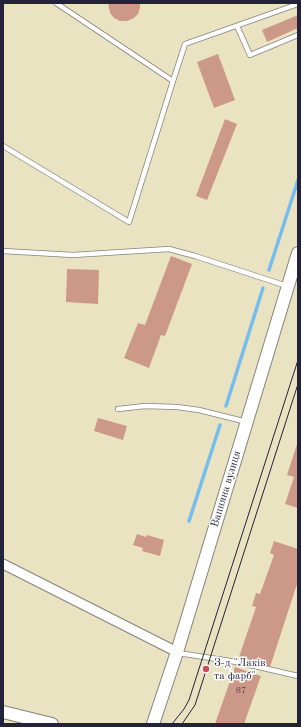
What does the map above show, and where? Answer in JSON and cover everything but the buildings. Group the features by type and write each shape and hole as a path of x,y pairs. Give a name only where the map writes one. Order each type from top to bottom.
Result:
{"street":[{"name":"Вапняна вулиця","path":"152,724 177,652 298,253"},
{"path":"3,564 177,652"},
{"path":"3,712 52,724"}],"lane":[{"path":"56,3 173,81"},
{"path":"3,146 130,222 185,44 298,4"},
{"path":"237,26 250,55 298,35"},
{"path":"3,251 73,255 169,249 288,286"},
{"path":"118,409 144,406 177,407 199,410 247,422"},
{"path":"177,652 237,662 298,676"}],"waterway":[{"path":"269,270 298,180"},
{"path":"226,406 263,288"},
{"path":"189,521 220,425"}],"tram line":[{"path":"172,724 189,700 298,360"},
{"path":"182,724 195,705 298,384"}],"place":[{"name":"З-д \"Лаків та фарб\"","path":"206,669"}]}
